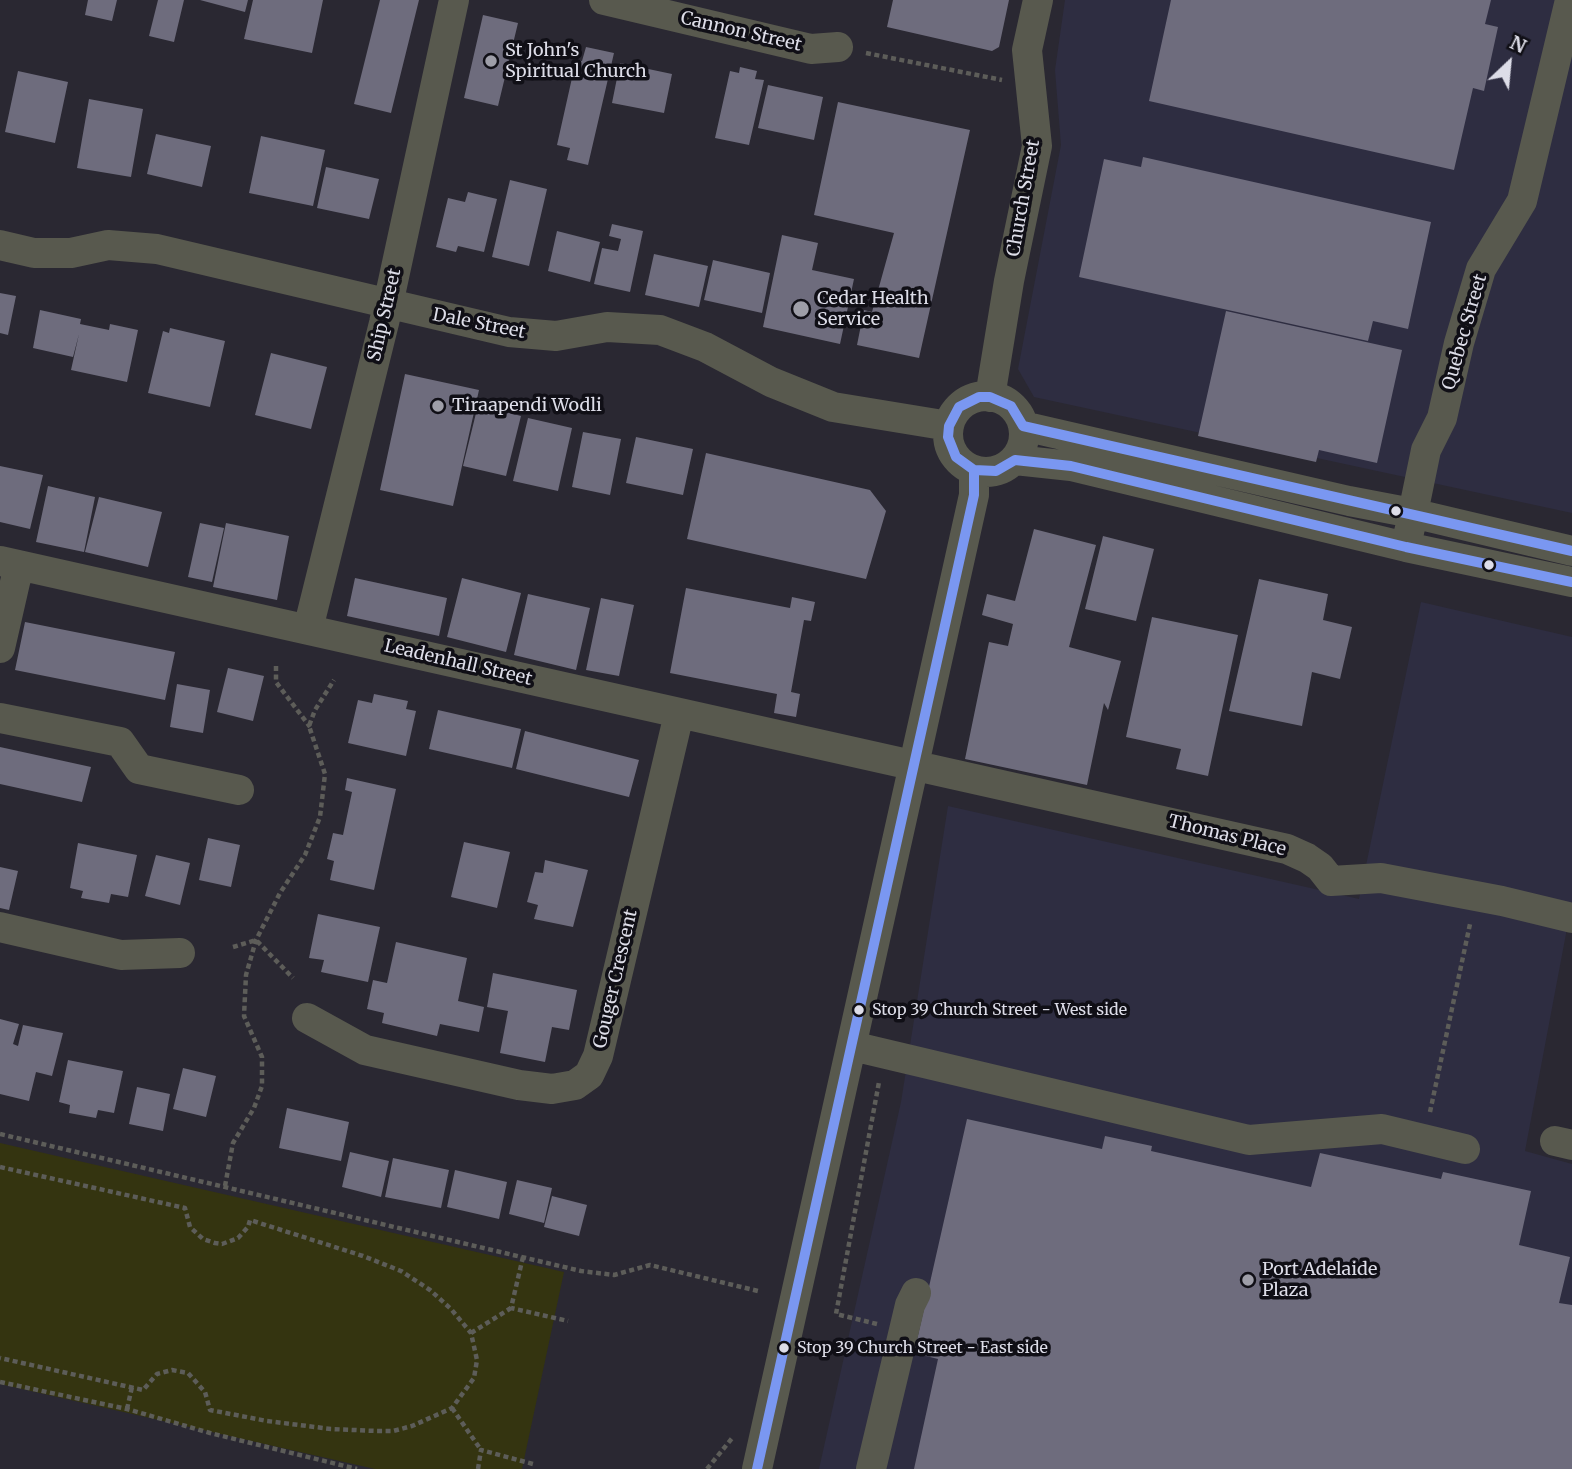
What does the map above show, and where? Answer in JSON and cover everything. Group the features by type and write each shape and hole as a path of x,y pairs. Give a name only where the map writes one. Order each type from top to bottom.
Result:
{"street":[{"name":"Ship Street","path":"308,629 388,305 454,0"},
{"name":"Cannon Street","path":"604,0 811,49 838,47"},
{"name":"Church Street","path":"990,397 1004,306 1037,146 1027,50 1038,0"},
{"name":"Quebec Street","path":"1406,547 1426,450 1442,418 1481,269 1522,201 1570,0"},
{"name":"Dale Street","path":"0,245 46,253 71,253 107,245 157,249 509,332 556,336 607,327 660,330 705,347 771,382 833,407 949,426"},
{"path":"979,397 1001,400 1011,406 1023,426 1021,450 1014,460 996,471 974,470 956,457 948,437 949,426 960,407 968,401 979,397"},
{"path":"1023,426 1572,551"},
{"path":"1014,460 1071,466 1406,547 1572,582"},
{"path":"757,1469 974,495 974,470"},
{"path":"0,648 10,563"},
{"name":"Leadenhall Street","path":"10,563 915,766"},
{"name":"Gouger Crescent","path":"307,1018 365,1050 519,1085 552,1090 575,1085 589,1075 598,1056 679,714"},
{"path":"0,718 120,742 139,769 239,790"},
{"name":"Thomas Place","path":"915,766 1287,849 1320,867 1331,881 1381,878 1572,918"},
{"path":"0,927 121,955 180,953"},
{"path":"852,1045 1249,1140 1382,1129 1465,1149"},
{"path":"871,1469 909,1305 916,1293"}],"path":[{"path":"838,47 1031,86"},
{"path":"225,1186 233,1143 254,1108 262,1086 262,1057 244,1016 246,975 256,940 280,892 305,855 320,817 325,775 310,728 276,682 276,666"},
{"path":"310,728 315,710 334,680"},
{"path":"1424,1139 1470,924 1450,918 1456,892"},
{"path":"233,947 256,940"},
{"path":"256,940 293,978"},
{"path":"884,1053 836,1314 885,1326"},
{"path":"0,1134 581,1271 614,1275 649,1265 758,1291"},
{"path":"0,1167 186,1208 190,1227 203,1239 215,1243 222,1244 238,1238 248,1227 250,1220 401,1271 430,1290 471,1333 477,1360 474,1378 452,1408 393,1431 356,1431 267,1421 210,1410 205,1392 188,1373 172,1370 157,1374 143,1390 0,1358"},
{"path":"471,1333 511,1308 523,1257"},
{"path":"511,1308 568,1321"},
{"path":"0,1382 127,1409 210,1433 357,1469"},
{"path":"127,1409 132,1387"},
{"path":"452,1408 481,1450 533,1464"},
{"path":"478,1469 481,1450"},
{"path":"707,1469 722,1452"}],"shaded area":[{"path":"1065,0 1572,0 1572,513 1034,397 1018,369 1061,145 1055,70"},
{"path":"1421,602 1572,637 1572,902 1525,1151 1572,1164 1572,1469 819,1469 901,1102 948,806 1359,899"},
{"path":"0,1143 564,1272 522,1469 375,1469 0,1384"}],"building":[{"path":"88,0 117,0 112,21 85,15"},
{"path":"158,0 184,0 174,42 149,36"},
{"path":"200,0 248,0 245,12"},
{"path":"253,0 323,0 312,53 244,39"},
{"path":"380,0 419,0 391,113 354,104"},
{"path":"893,0 1009,0 999,47 992,51 887,27"},
{"path":"1171,0 1491,0 1485,24 1498,27 1484,91 1473,88 1454,170 1149,101"},
{"name":"St John's Spiritual Church","path":"483,15 518,23 498,106 464,98"},
{"path":"586,47 614,53 588,165 567,160 570,148 557,145 576,60 582,61"},
{"path":"620,63 672,74 664,113 612,103"},
{"path":"740,67 757,71 755,79 764,80 749,145 715,138 730,71 739,73"},
{"path":"18,71 68,82 55,143 5,132"},
{"path":"768,85 823,97 814,140 758,128"},
{"path":"89,99 143,109 131,177 77,168"},
{"path":"838,102 970,130 919,358 857,345 864,310 872,312 894,233 814,215"},
{"path":"156,134 211,146 202,187 147,174"},
{"path":"261,136 325,150 313,206 249,193"},
{"path":"1143,157 1431,222 1408,329 1373,321 1368,341 1079,277 1104,159 1141,167"},
{"path":"326,167 379,179 369,219 317,208"},
{"path":"510,180 547,189 529,266 492,257"},
{"path":"468,192 497,199 484,252 458,246 456,252 436,247 448,198 465,202"},
{"path":"612,224 643,231 630,292 594,284 602,248 618,251 621,239 609,236"},
{"path":"557,231 600,242 590,282 548,271"},
{"path":"782,235 818,243 812,270 854,279 840,344 763,327"},
{"path":"654,254 708,266 699,307 645,295"},
{"path":"713,260 770,273 762,313 704,300"},
{"path":"0,293 16,296 8,335 0,333"},
{"path":"40,310 81,319 80,324 109,330 110,324 138,330 127,382 71,370 79,334 73,357 33,348"},
{"path":"1226,311 1402,350 1377,463 1319,450 1316,462 1198,436"},
{"path":"170,328 225,341 210,407 148,393 163,331 169,333"},
{"path":"271,353 327,367 311,429 255,415"},
{"path":"405,374 479,390 453,506 380,490"},
{"path":"478,405 521,416 506,476 463,466"},
{"path":"528,418 572,428 558,491 513,481"},
{"path":"583,432 621,439 610,495 572,487"},
{"path":"636,437 693,449 683,495 626,483"},
{"path":"706,453 870,490 886,511 866,579 687,539"},
{"path":"0,466 43,475 30,529 0,522"},
{"path":"48,486 95,497 84,552 36,542"},
{"path":"99,497 162,512 148,567 85,552"},
{"path":"200,523 224,528 212,582 188,577"},
{"path":"226,523 289,536 277,600 213,587"},
{"path":"1034,529 1096,545 1069,647 1121,661 1108,710 1104,703 1087,785 965,759 989,642 1008,646 1013,624 982,615 987,594 1015,601"},
{"path":"1103,536 1154,549 1136,621 1085,609"},
{"path":"355,578 447,598 439,636 347,616"},
{"path":"462,578 521,593 506,652 447,637"},
{"path":"1259,579 1328,594 1323,620 1352,627 1340,679 1312,672 1302,726 1229,711"},
{"path":"686,588 790,608 792,597 815,602 811,621 804,620 791,692 800,694 796,717 774,713 777,694 670,673"},
{"path":"528,594 590,608 576,670 514,655"},
{"path":"601,598 634,605 619,676 586,670"},
{"path":"1152,617 1238,635 1208,776 1176,769 1181,749 1126,737"},
{"path":"25,622 175,652 165,700 15,670"},
{"path":"228,668 264,676 253,721 217,712"},
{"path":"177,684 210,690 203,733 170,727"},
{"path":"374,694 408,701 406,709 416,711 406,756 348,743 358,700 372,703"},
{"path":"438,710 521,729 512,768 429,749"},
{"path":"525,731 639,760 629,797 516,769"},
{"path":"0,747 91,767 82,802 0,784"},
{"path":"347,778 396,789 374,890 330,880 334,861 327,859 333,833 343,835 352,792 345,790"},
{"path":"208,838 240,845 231,887 199,880"},
{"path":"464,842 510,852 497,908 451,897"},
{"path":"78,843 137,855 128,897 111,894 109,903 81,898 83,891 70,888"},
{"path":"156,855 190,863 180,905 145,896"},
{"path":"545,860 588,870 573,927 534,919 538,905 527,902 535,872 543,873"},
{"path":"0,867 18,871 9,910 0,908"},
{"path":"318,914 380,927 368,982 321,972 324,960 309,958"},
{"path":"396,942 467,958 458,1001 484,1007 479,1032 440,1024 437,1036 382,1023 384,1013 367,1009 373,980 387,983"},
{"path":"493,973 577,990 569,1030 552,1027 545,1062 500,1053 508,1011 487,1007"},
{"path":"0,1019 19,1024 13,1044 18,1046 23,1025 63,1033 52,1076 36,1072 29,1101 0,1094"},
{"path":"68,1060 123,1071 114,1113 98,1110 96,1118 69,1113 70,1105 59,1102"},
{"path":"183,1068 216,1076 206,1117 173,1109"},
{"path":"137,1087 170,1094 163,1131 129,1124"},
{"path":"287,1108 349,1122 341,1161 279,1148"},
{"name":"Port Adelaide Plaza","path":"967,1119 1102,1149 1105,1136 1152,1146 1151,1151 1311,1187 1320,1153 1441,1179 1443,1172 1531,1191 1519,1245 1570,1257 1559,1303 1572,1305 1572,1469 914,1469 938,1359 914,1353"},
{"path":"350,1152 389,1161 381,1197 342,1187"},
{"path":"393,1158 449,1170 441,1208 385,1197"},
{"path":"455,1170 507,1182 499,1219 447,1207"},
{"path":"517,1180 552,1188 544,1223 509,1214"},
{"path":"552,1196 587,1205 579,1236 544,1227"}],"transit line":[{"path":"1572,551 1023,426 1011,406 990,397 979,397 959,407 949,426 948,437 956,457 974,470 996,471 1015,460 1071,466 1406,547 1572,582"},
{"path":"757,1469 974,495 974,470"}],"place":[{"name":"St John's Spiritual Church","path":"491,61"},
{"name":"Cedar Health Service","path":"801,309"},
{"name":"Tiraapendi Wodli","path":"438,406"},
{"name":"Stop 39 Church Street - West side","path":"859,1010"},
{"name":"Port Adelaide Plaza","path":"1248,1280"},
{"name":"Stop 39 Church Street - East side","path":"784,1348"}]}
